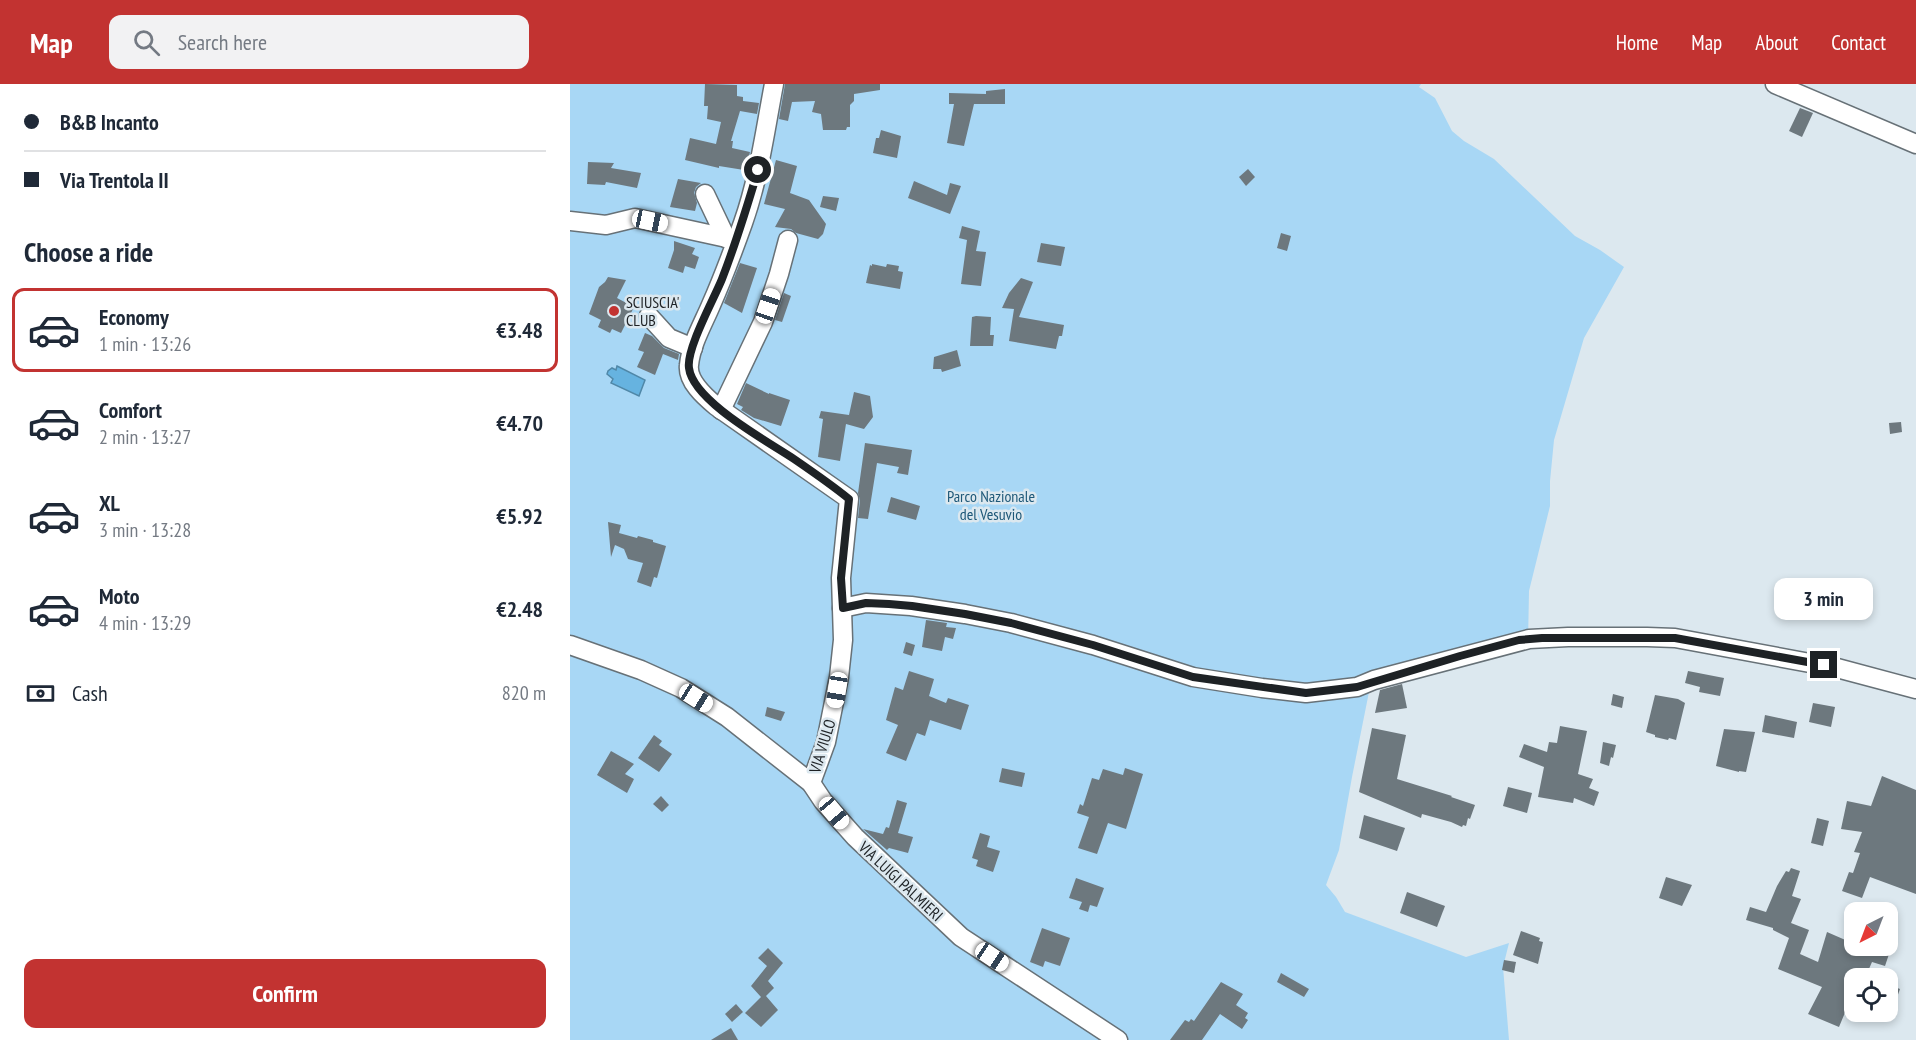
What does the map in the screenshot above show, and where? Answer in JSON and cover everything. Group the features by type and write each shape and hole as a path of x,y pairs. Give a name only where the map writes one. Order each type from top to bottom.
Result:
{"street":[{"name":"VIA VIULO","path":"774,84 762,152 744,220 731,239 723,278 693,348 688,367 703,395 721,410 849,499 841,578 843,640 835,703 826,742 811,783"},
{"path":"1775,84 1916,144"},
{"path":"705,194 731,239"},
{"path":"570,221 606,225 636,218 731,239"},
{"path":"721,410 763,322 788,240"},
{"path":"649,316 669,338 693,348"},
{"path":"843,608 866,603 889,604 974,616 1011,623 1093,645 1193,677 1306,693 1357,687 1374,680 1519,640 1568,637 1675,638 1837,668 1916,689"},
{"name":"VIA LUIGI PALMIERI","path":"570,645 640,670 681,688 727,717 811,783 823,801 855,837 962,937 1118,1040"}],"green space":[{"name":"Parco Nazionale del Vesuvio","path":"570,84 1421,84 1419,87 1435,98 1452,131 1494,159 1575,236 1624,267 1584,338 1554,440 1550,506 1529,591 1528,643 1370,687 1339,850 1326,885 1345,912 1466,957 1509,943 1503,967 1509,1040 570,1040"}],"shaded area":[{"path":"617,366 645,380 639,396 611,383 613,379 607,374 608,371 612,368 616,370"}],"building":[{"path":"705,84 737,85 737,96 743,97 743,101 759,103 757,114 740,111 731,141 733,141 732,148 750,152 744,170 719,166 719,168 685,160 690,138 716,144 721,122 707,119 708,106 704,106"},
{"path":"785,84 880,84 880,90 854,94 854,101 850,105 850,127 846,130 823,130 821,114 812,112 815,101 792,102 788,121 779,119"},
{"path":"1005,89 1005,104 974,104 964,146 947,143 954,104 949,104 949,93 986,94 986,91"},
{"path":"1800,108 1813,113 1802,137 1789,131"},
{"path":"881,130 901,136 897,158 873,153 876,138 879,138"},
{"path":"776,160 797,166 790,193 809,200 826,224 823,234 818,239 796,233 791,229 775,227 785,209 764,204"},
{"path":"588,162 614,163 611,168 641,173 637,188 606,182 605,185 587,184"},
{"path":"1248,169 1255,177 1246,186 1239,177"},
{"path":"678,179 701,183 696,187 694,193 697,203 695,211 670,207"},
{"path":"914,181 947,195 950,183 961,186 950,214 908,198"},
{"path":"823,196 839,198 836,211 820,207"},
{"path":"962,226 980,231 976,251 986,252 981,286 961,284 967,240 959,238"},
{"path":"1281,233 1291,236 1287,251 1277,248"},
{"path":"674,241 695,248 692,254 699,257 695,269 685,266 683,273 668,268 674,250"},
{"path":"1041,243 1065,247 1061,266 1037,262"},
{"path":"740,263 757,268 742,313 724,303"},
{"path":"872,264 886,267 887,264 899,266 898,271 903,272 900,289 866,283"},
{"name":"SCIUSCIA' CLUB","path":"608,277 626,280 617,298 634,307 621,333 612,329 610,333 598,327 601,320 589,314 599,287"},
{"path":"1021,278 1033,282 1019,317 1064,325 1056,349 1009,341 1014,309 1002,308 1009,293"},
{"path":"784,293 791,296 782,322 775,320"},
{"path":"972,317 991,317 990,335 994,335 993,346 970,346"},
{"path":"645,333 652,336 664,348 679,354 678,360 663,354 655,375 637,367 644,352 638,350"},
{"path":"957,350 961,366 942,372 941,369 933,369 934,357"},
{"path":"746,383 769,394 790,400 781,426 754,418 741,410 743,407 737,404"},
{"path":"854,392 870,396 873,417 864,429 846,424 840,461 818,457 823,419 819,418 821,411 849,415"},
{"path":"1901,422 1902,432 1890,434 1889,423"},
{"path":"865,443 912,450 908,475 897,473 899,467 877,463 868,519 858,518 860,500 858,493"},
{"path":"891,497 920,506 916,520 887,512"},
{"path":"608,522 621,525 619,533 653,540 653,542 666,546 657,578 654,577 651,587 637,582 643,563 628,559 624,549 615,545 611,557"},
{"path":"926,620 947,623 946,627 956,628 953,639 945,637 942,651 922,647"},
{"path":"906,642 915,645 912,656 903,653"},
{"path":"909,671 934,679 929,696 946,703 948,698 969,705 961,730 930,720 925,736 917,733 906,761 886,753 898,725 886,720 895,687 903,690"},
{"path":"1688,671 1724,678 1720,696 1699,692 1700,687 1685,683"},
{"path":"1402,684 1407,708 1375,713 1380,690"},
{"path":"1613,694 1624,697 1622,708 1611,705"},
{"path":"1655,695 1678,699 1685,703 1676,740 1655,737 1646,732"},
{"path":"1813,703 1835,707 1831,727 1809,722"},
{"path":"767,707 785,712 781,721 765,716"},
{"path":"1765,715 1797,722 1794,738 1762,732"},
{"path":"1560,726 1587,731 1578,774 1593,779 1589,788 1599,792 1594,806 1574,798 1573,803 1538,797 1544,767 1519,757 1524,744 1547,752 1549,742 1557,743"},
{"path":"1372,728 1406,735 1397,779 1475,805 1466,826 1462,827 1422,814 1421,818 1359,792"},
{"path":"1724,729 1755,732 1746,772 1716,766"},
{"path":"654,735 662,741 659,745 672,754 659,772 638,758"},
{"path":"1603,742 1616,745 1609,766 1600,763"},
{"path":"611,751 634,764 625,774 634,779 627,793 597,775"},
{"path":"1002,768 1025,773 1022,787 999,782"},
{"path":"1125,768 1143,774 1126,829 1108,823 1097,854 1078,848 1089,817 1077,813 1080,804 1083,806 1092,778 1099,780 1103,769 1123,775"},
{"path":"1882,776 1916,790 1916,894 1870,877 1862,898 1842,891 1849,872 1853,873 1860,853 1854,852 1862,832 1841,829 1847,801 1871,806"},
{"path":"1508,787 1532,793 1527,813 1503,806"},
{"path":"661,796 669,805 662,812 653,804"},
{"path":"897,800 907,803 898,833 913,837 908,853 889,848 887,850 863,829 883,834 886,827 889,828"},
{"path":"1364,815 1405,828 1397,851 1359,838"},
{"path":"1817,818 1829,821 1823,846 1811,843"},
{"path":"980,833 990,836 987,847 1000,851 993,872 976,866 978,860 972,858"},
{"path":"1791,868 1800,871 1792,896 1801,899 1791,923 1809,930 1800,954 1818,962 1827,932 1844,939 1844,956 1888,956 1885,966 1872,962 1869,968 1844,968 1844,1015 1839,1027 1808,1014 1822,987 1778,969 1789,938 1773,928 1746,920 1750,907 1766,912 1777,886 1786,871 1789,872"},
{"path":"1666,877 1692,885 1682,906 1659,898"},
{"path":"1076,878 1104,888 1097,907 1090,905 1088,912 1079,909 1082,902 1069,898"},
{"path":"1407,892 1445,906 1437,927 1400,913"},
{"path":"1042,928 1070,938 1060,966 1045,961 1043,967 1030,962"},
{"path":"1521,931 1540,938 1539,941 1543,942 1538,964 1513,955"},
{"path":"768,948 783,963 768,981 774,988 766,996 778,1010 761,1027 745,1013 761,997 751,986 767,966 758,958"},
{"path":"1504,960 1516,962 1514,973 1502,970"},
{"path":"1281,973 1309,989 1304,997 1277,982"},
{"path":"1221,982 1243,994 1236,1005 1248,1013 1245,1018 1248,1020 1242,1029 1220,1014 1202,1040 1170,1040 1185,1020 1194,1021"},
{"path":"736,1004 743,1012 732,1022 725,1014"},
{"path":"731,1028 738,1040 711,1040"}],"place":[{"name":"SCIUSCIA' CLUB","path":"614,311"}],"route":[{"path":"758,170 744,220 723,278 693,348 688,367 703,395 716,406 849,499 841,578 843,608 866,603 889,604 965,614 1011,623 1093,645 1193,677 1306,693 1357,687 1374,680 1519,640 1542,638 1675,638 1824,665"}]}
